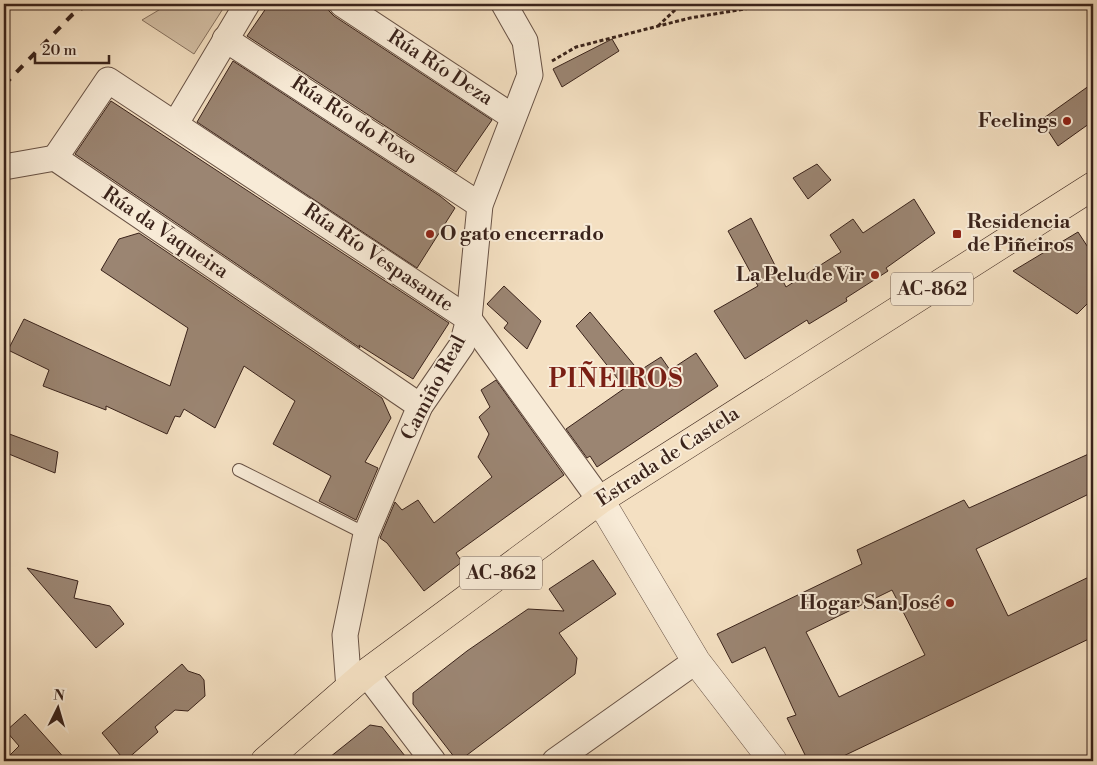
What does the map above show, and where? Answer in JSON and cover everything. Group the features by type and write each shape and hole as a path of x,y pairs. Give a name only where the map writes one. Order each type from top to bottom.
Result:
{"main road":[{"name":"Estrada de Castela","path":"265,761 357,681 600,500 1093,186"}],"street":[{"path":"4,167 55,158 108,80 176,122 247,4"},
{"name":"Rúa Río Deza","path":"342,4 513,117"},
{"path":"504,4 524,41 530,74"},
{"name":"Rúa Río do Foxo","path":"225,39 480,205"},
{"name":"Camiño Real","path":"357,681 345,635 366,534 420,406 462,344 469,319 480,205 530,74"},
{"name":"Rúa Río Vespasante","path":"176,122 469,319 600,500"},
{"name":"Rúa da Vaqueira","path":"55,158 420,406"},
{"path":"600,500 696,661 772,761"},
{"path":"555,761 696,661"},
{"path":"357,681 433,761"}],"lane":[{"path":"239,470 366,534"}],"path":[{"path":"657,26 677,8 677,4"},
{"path":"530,74 576,46 690,18 775,4"}],"shaded area":[{"path":"169,4 226,4 194,54 142,20"}],"building":[{"path":"269,4 328,4 329,11 334,16 492,120 456,172 247,36"},
{"path":"612,39 619,51 562,87 553,69"},
{"path":"233,61 440,196 455,208 417,268 197,122"},
{"name":"Feelings","path":"1093,83 1093,121 1058,146 1041,120"},
{"path":"111,101 449,323 413,379 359,345 360,348 75,154"},
{"path":"817,164 831,180 808,199 793,178"},
{"path":"914,199 935,233 886,268 888,271 846,298 847,301 809,324 807,320 745,359 714,311 758,286 728,231 751,218 786,287 841,252 830,235 853,219 863,233"},
{"path":"1078,232 1093,255 1093,298 1077,314 1013,271"},
{"path":"139,233 382,398 391,418 365,462 378,468 356,520 319,501 331,476 273,444 295,401 244,366 215,428 184,409 180,417 175,416 167,434 106,406 106,410 43,386 49,370 8,350 24,319 170,386 188,328 101,270 119,239"},
{"path":"504,286 541,321 527,349 504,328 508,323 487,304"},
{"path":"590,312 639,371 661,357 670,370 696,353 718,386 597,467 590,456 587,458 566,429 625,388 576,326"},
{"path":"496,380 564,475 456,553 462,562 424,591 387,543 380,538 395,502 402,510 418,500 434,523 492,477 478,457 489,434 479,417 490,407 481,390"},
{"path":"4,432 58,452 55,473 4,452"},
{"name":"Hogar San José","path":"1093,452 1093,492 976,549 1008,616 1093,575 1093,637 833,761 808,761 787,718 796,715 765,647 732,663 717,634 862,564 857,550 964,500 969,508","holes":["892,590 925,655 839,697 806,632"]},
{"path":"593,560 616,594 559,633 577,658 575,674 463,758 455,758 413,704 413,693 467,651 528,609 564,611 549,589"},
{"path":"27,568 78,581 74,598 110,606 124,624 96,648"},
{"path":"182,664 188,671 200,675 204,680 205,696 188,711 175,710 155,727 158,732 125,761 102,733"},
{"path":"25,714 67,761 4,761 19,746 6,731"},
{"path":"370,725 382,727 409,761 325,761"}],"railway":[{"path":"4,85 72,15 88,4"}],"place":[{"name":"Feelings","path":"1067,121"},
{"name":"O gato encerrado","path":"430,234"},
{"name":"Residencia de Piñeiros","path":"957,234"},
{"name":"La Pelu de Vir","path":"875,275"},
{"name":"Hogar San José","path":"950,603"}],"district":[{"name":"PIÑEIROS","path":"616,379"}]}
